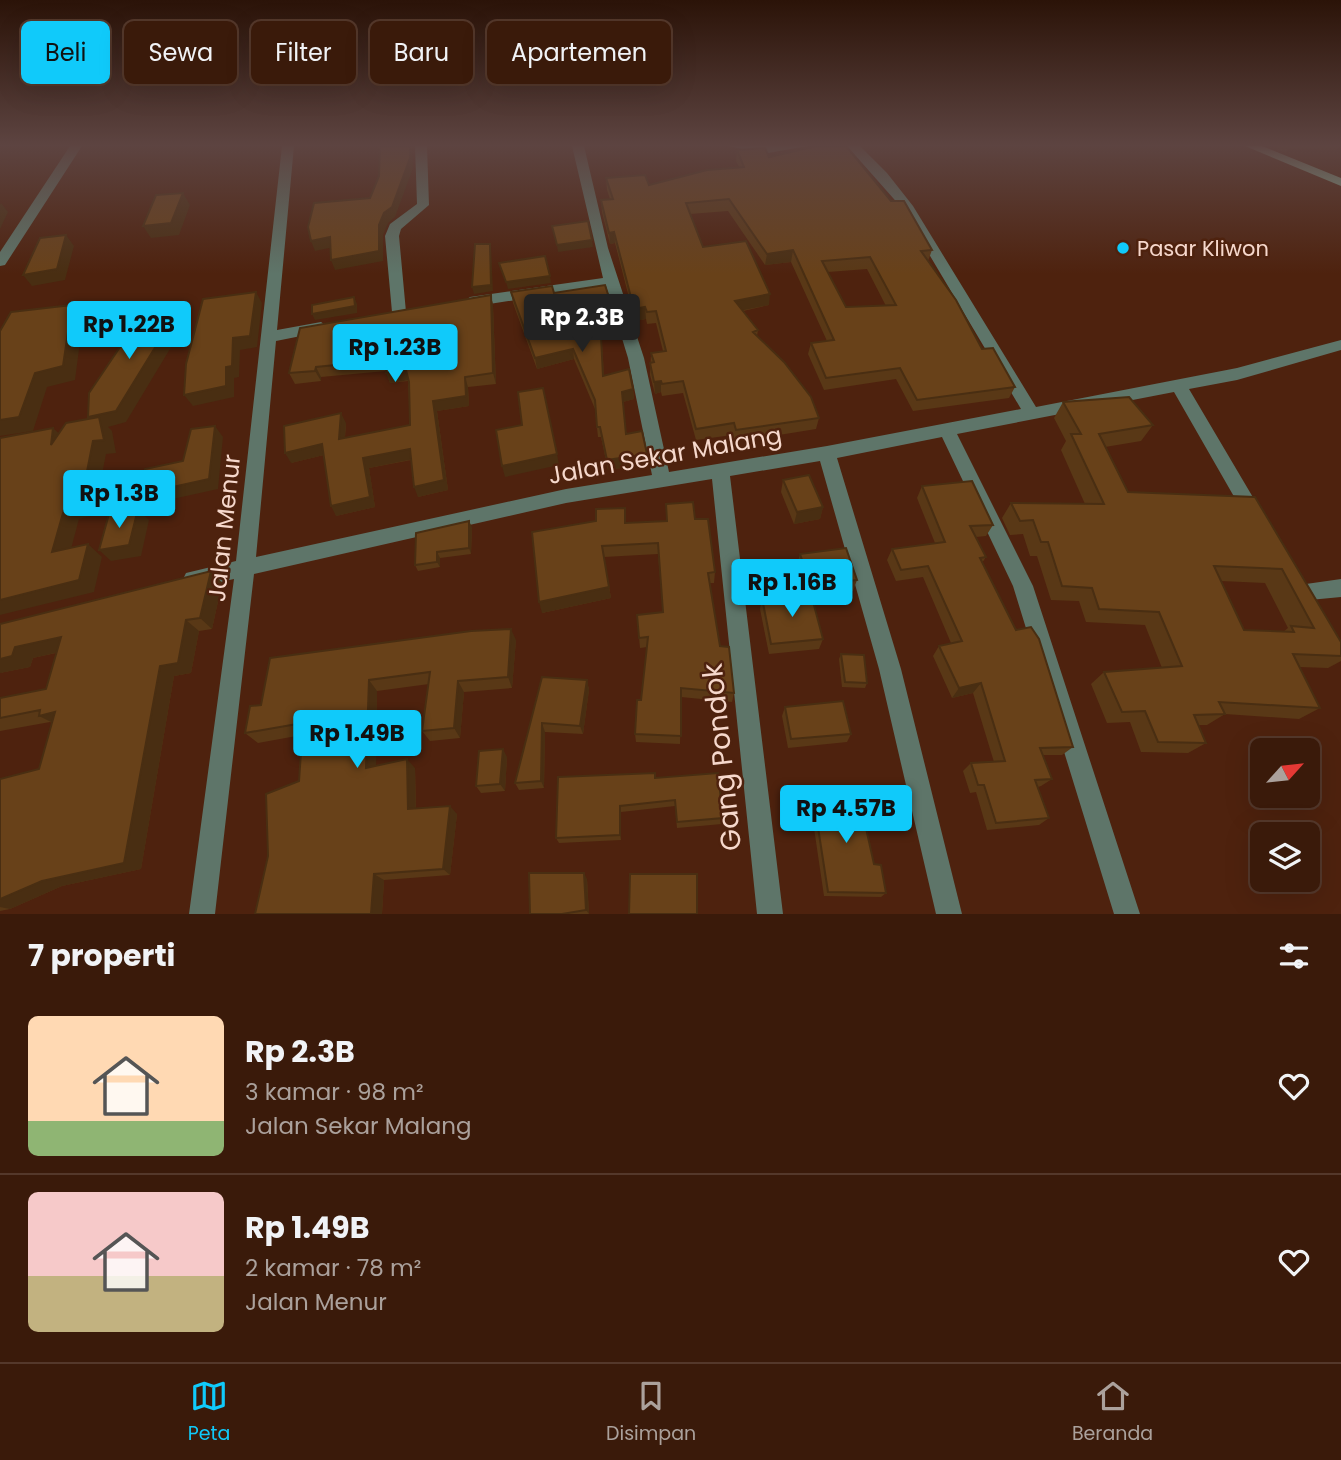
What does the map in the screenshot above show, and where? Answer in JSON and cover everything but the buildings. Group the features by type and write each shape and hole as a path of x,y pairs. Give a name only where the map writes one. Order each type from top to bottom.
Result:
{"street":[{"path":"0,261 48,189"},
{"name":"Jalan Menur","path":"202,914 245,566 284,189"},
{"path":"399,313 393,230 422,205 422,189"},
{"path":"589,189 612,281 636,358 662,479"},
{"path":"893,189 907,206 1031,412"},
{"path":"452,304 612,281"},
{"path":"269,337 334,325"},
{"name":"Jalan Sekar Malang","path":"180,582 566,496 827,453 1237,374 1341,345"},
{"path":"1178,384 1265,534"},
{"path":"946,429 1023,586 1127,914"},
{"path":"827,453 890,669 949,914"},
{"name":"Gang Pondok","path":"720,469 770,914"},
{"path":"1313,616 1296,586 1341,588"}],"place":[{"name":"Pasar Kliwon","path":"1123,248"}]}
